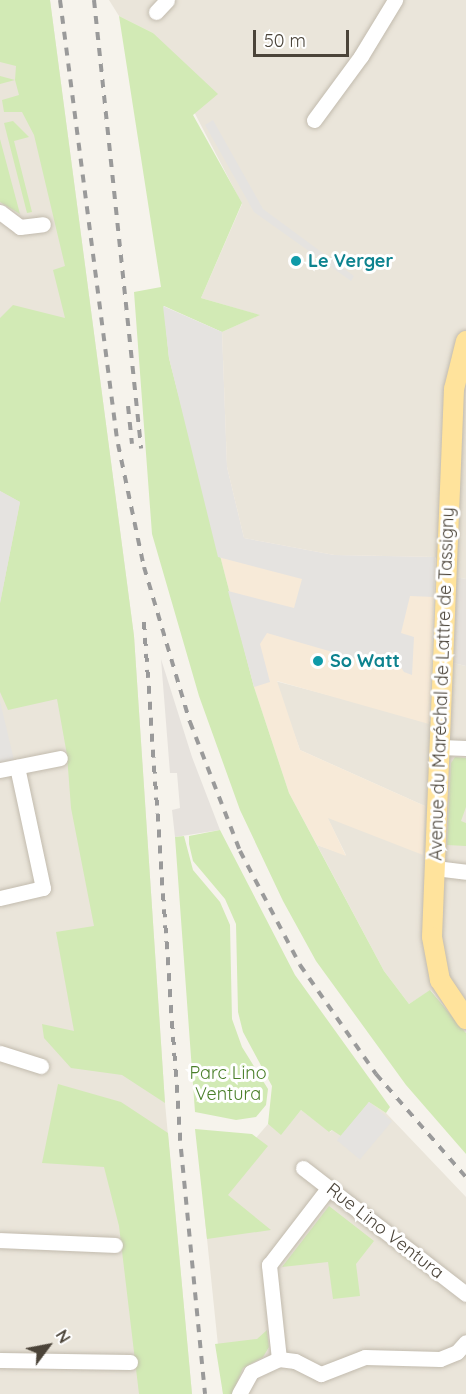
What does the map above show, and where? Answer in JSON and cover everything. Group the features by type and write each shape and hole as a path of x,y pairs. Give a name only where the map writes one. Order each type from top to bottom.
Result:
{"main road":[{"name":"Avenue du Maréchal de Lattre de Tassigny","path":"466,341 454,389 435,868 434,959 445,992 466,1019"}],"street":[{"path":"156,12 167,0"},
{"path":"314,120 361,56 395,0"},
{"path":"0,212 23,228 43,224"},
{"path":"440,747 466,748"},
{"path":"0,770 60,758"},
{"path":"0,898 43,888 17,767"},
{"path":"435,868 466,872"},
{"path":"0,1053 41,1066"},
{"name":"Rue Lino Ventura","path":"303,1168 466,1294"},
{"path":"279,1359 269,1265 328,1187"},
{"path":"0,1240 116,1245"},
{"path":"239,1394 251,1372 279,1359 295,1361 321,1374 365,1357 440,1359 457,1352 466,1342"},
{"path":"0,1359 130,1362"}],"shaded area":[{"path":"0,0 50,0 134,636 165,1103 192,1394 0,1394"},
{"path":"109,0 466,0 466,579 455,577 435,557 334,555 244,538 227,467 222,332 259,315 201,298 242,204 153,33 119,16"},
{"path":"213,120 263,209 354,276 351,281 254,212 205,125"},
{"path":"163,306 222,332 227,467 244,538 334,555 435,557 434,597 410,596 401,633 414,637 412,675 404,672 398,663 391,669 267,633 260,644 270,682 254,687 228,591 294,608 302,579 218,557 169,358"},
{"path":"222,332 227,467 244,538 334,555 435,557 429,724 277,681 300,750 425,806 423,855 328,818 346,856 317,845 289,793 254,687 169,358"},
{"path":"0,491 20,502 0,603"},
{"path":"455,577 466,579 466,666 453,663"},
{"path":"161,659 192,757 220,830 175,837 172,810 180,808 177,773 170,773"},
{"path":"453,663 466,666 466,1033 431,990 409,1004 384,971 317,845 346,855 327,817 425,806 300,750 275,681 450,727"},
{"path":"0,701 14,760 0,763"},
{"path":"369,1102 386,1113 466,1197 466,1394 223,1394 203,1200 268,1124 281,1134 301,1110 330,1132"},
{"path":"369,1102 392,1121 360,1160 337,1140"}],"green space":[{"path":"0,0 50,0 134,636 165,1103 122,1075 71,1068 44,1038 42,1024 74,1031 56,932 94,926 71,808 67,755 57,699 8,710 0,692 0,603 20,502 0,491 0,318 13,305 65,318 53,270 65,266 34,135 22,112 4,112 2,100 19,95 15,80 16,66 0,62"},
{"path":"119,16 153,33 218,94 193,115 242,203 201,298 260,315 222,332 164,306 169,358 254,687 289,793 384,971 409,1004 430,990 466,1033 466,1154 406,1085 316,961 283,901 240,810 199,696 152,534 134,292 161,287"},
{"path":"0,76 15,80 0,84"},
{"path":"13,121 29,137 14,141 32,212 27,213 4,123"},
{"path":"0,139 20,214 0,202"},
{"path":"455,757 466,758 466,807 461,821 466,823 466,846 447,845 451,763"},
{"name":"Parc Lino Ventura","path":"220,830 295,975 390,1107 386,1113 369,1102 341,1136 332,1130 329,1132 301,1110 281,1135 268,1124 272,1086 243,1032 238,1012 236,924 225,899 193,861 189,844 189,836"},
{"name":"Parc Lino Ventura","path":"184,836 193,870 220,902 230,925 232,1019 242,1047 268,1089 266,1105 256,1117 236,1120 195,1112 175,837"},
{"path":"58,1084 121,1102 168,1133 192,1394 139,1394 119,1226 104,1167 42,1163"},
{"name":"Parc Lino Ventura","path":"195,1129 252,1134 268,1146 228,1195 271,1230 207,1239"},
{"path":"329,1206 374,1241 356,1264 360,1296 333,1299 328,1262 282,1267"},
{"path":"267,1330 269,1347 263,1357 243,1368 232,1394 223,1394 215,1344 257,1339"}],"railway":[{"path":"60,0 118,444 144,567 190,722 240,851 300,965 376,1074 466,1177"},
{"path":"94,0 141,449"},
{"path":"128,406 132,444"},
{"path":"144,622 181,1149 205,1394"}],"place":[{"name":"Le Verger","path":"296,261"},
{"name":"So Watt","path":"318,661"}]}
